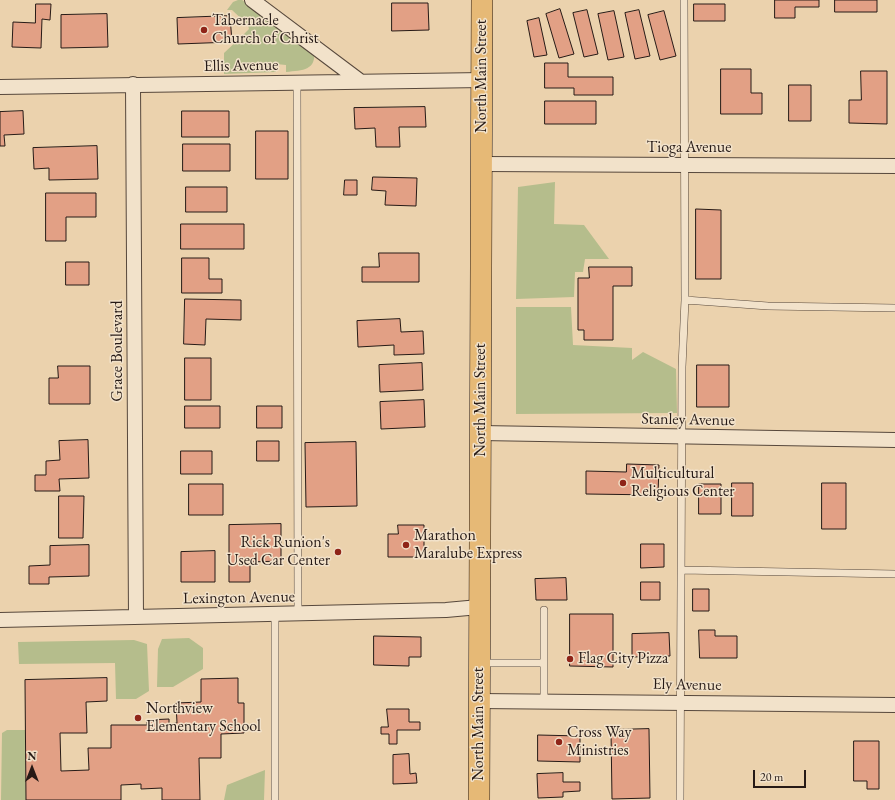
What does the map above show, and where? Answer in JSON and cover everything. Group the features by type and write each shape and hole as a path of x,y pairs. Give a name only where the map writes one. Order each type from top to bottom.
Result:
{"main road":[{"name":"North Main Street","path":"479,800 483,80 482,0"}],"street":[{"path":"252,0 360,81"},
{"name":"Ellis Avenue","path":"0,87 483,80"},
{"name":"Grace Boulevard","path":"133,84 136,617"},
{"name":"Tioga Avenue","path":"482,164 895,166"},
{"name":"Stanley Avenue","path":"481,433 682,438 895,440"},
{"name":"Lexington Avenue","path":"0,620 446,610 479,607"},
{"name":"Ely Avenue","path":"479,701 895,705"}],"lane":[{"path":"680,800 682,367 685,300 684,0"},
{"path":"296,82 298,613"},
{"path":"685,300 768,306 895,308"},
{"path":"682,570 895,574"},
{"path":"544,610 544,701"},
{"path":"275,614 275,800"},
{"path":"479,663 544,663"}],"green space":[{"path":"242,0 314,49 313,62 311,65 308,68 298,71 286,72 286,65 276,64 276,72 224,74 224,53 240,38 244,42 247,40 242,36 249,29 248,25 232,10 227,10 233,2"},
{"path":"555,182 554,224 584,225 609,259 585,259 583,272 575,272 574,297 516,299 518,187"},
{"path":"516,307 571,307 573,345 632,348 632,360 643,352 676,369 677,413 516,414"},
{"path":"189,638 203,648 203,669 173,687 157,687 158,649 162,639"},
{"path":"134,640 147,644 149,691 136,699 116,699 115,663 19,664 18,642"},
{"path":"7,730 25,730 26,800 1,800 2,733"},
{"path":"265,770 264,800 224,800 227,785"}],"building":[{"path":"775,0 819,0 819,7 795,7 795,18 775,18"},
{"path":"835,0 877,0 877,12 835,12"},
{"path":"392,3 428,3 429,30 392,31"},
{"path":"36,4 51,4 50,20 42,19 41,48 12,47 13,22 35,23"},
{"path":"694,4 725,4 725,21 694,21"},
{"path":"560,9 574,54 559,58 546,14"},
{"path":"587,10 598,54 584,57 573,13"},
{"path":"639,10 650,56 635,59 625,13"},
{"path":"614,11 624,57 608,60 598,14"},
{"path":"664,11 676,56 660,60 648,15"},
{"path":"107,14 108,47 61,48 61,15"},
{"name":"Tabernacle Church of Christ","path":"230,16 232,42 178,44 177,18"},
{"path":"539,18 547,55 534,57 527,21"},
{"path":"545,63 568,63 568,77 613,77 613,95 574,95 574,88 545,88"},
{"path":"721,69 751,69 751,93 762,93 762,114 721,114"},
{"path":"861,71 887,71 887,124 849,123 849,100 861,100"},
{"path":"789,85 811,85 811,121 789,121"},
{"path":"545,101 596,101 596,124 545,124"},
{"path":"425,107 426,127 399,127 400,147 376,147 375,128 355,129 354,108"},
{"path":"23,111 24,134 4,135 5,146 0,146 0,112"},
{"path":"182,111 229,111 229,137 182,137"},
{"path":"256,131 288,131 288,179 256,179"},
{"path":"183,144 230,144 230,171 183,171"},
{"path":"97,146 98,179 49,180 49,168 34,169 33,148"},
{"path":"373,177 417,178 416,206 385,205 386,191 372,190"},
{"path":"345,180 357,180 357,195 344,195"},
{"path":"186,187 227,187 227,212 186,212"},
{"path":"46,193 96,193 96,217 66,217 66,241 46,241"},
{"path":"696,209 721,210 721,279 696,279"},
{"path":"181,224 244,224 244,249 181,249"},
{"path":"379,253 419,253 419,282 362,282 362,267 379,267"},
{"path":"182,258 209,258 209,279 222,279 222,293 182,293"},
{"path":"66,262 89,262 89,285 66,285"},
{"path":"589,267 632,267 632,286 613,286 613,340 584,340 584,330 578,330 578,278 589,278"},
{"path":"185,299 241,300 241,320 206,319 205,345 184,344"},
{"path":"400,319 401,332 423,331 424,354 394,355 394,345 358,347 357,321"},
{"path":"185,358 211,358 211,400 185,400"},
{"path":"422,363 423,390 380,392 379,365"},
{"path":"697,365 729,365 729,407 697,407"},
{"path":"58,366 90,366 90,404 49,404 49,378 58,378"},
{"path":"424,400 425,427 381,429 380,402"},
{"path":"185,406 220,406 220,428 185,428"},
{"path":"257,406 282,406 282,428 257,428"},
{"path":"88,440 89,478 59,479 60,491 35,491 35,475 46,475 46,461 60,460 59,441"},
{"path":"257,441 279,441 279,461 257,461"},
{"path":"356,442 357,506 306,507 305,443"},
{"path":"181,451 212,451 212,474 181,474"},
{"name":"Multicultural Religious Center","path":"627,464 659,465 658,495 586,494 586,471 626,472"},
{"path":"732,483 753,483 753,516 732,516"},
{"path":"822,483 846,483 846,529 822,529"},
{"path":"189,484 223,484 223,515 189,515"},
{"path":"699,484 721,484 721,514 699,514"},
{"path":"59,496 84,496 83,538 59,538"},
{"path":"281,524 281,561 250,562 250,582 229,582 229,525"},
{"name":"Marathon Maralube Express","path":"398,525 424,525 424,557 388,557 388,534 398,534"},
{"path":"641,544 664,544 664,567 641,568"},
{"path":"89,545 89,576 49,577 49,584 29,584 29,566 50,565 50,546"},
{"path":"215,551 215,582 181,582 181,552"},
{"path":"566,578 567,600 536,600 535,579"},
{"path":"641,582 660,582 660,600 641,600"},
{"path":"693,589 709,589 709,611 693,611"},
{"path":"570,614 613,614 613,667 570,666"},
{"path":"699,630 715,630 715,636 737,636 737,658 700,658"},
{"path":"669,633 670,656 632,657 632,634"},
{"path":"374,636 421,637 421,657 409,657 409,666 374,665"},
{"path":"107,678 107,701 86,702 87,733 60,733 61,771 89,770 88,748 111,748 111,725 147,725 147,720 169,719 169,724 177,723 176,703 201,702 201,679 238,678 238,703 244,703 244,733 221,734 221,758 199,758 200,800 162,800 162,788 141,789 141,784 121,785 121,800 26,800 25,680"},
{"path":"387,709 409,709 409,722 420,722 420,730 397,730 397,744 389,744 389,734 381,734 381,727 388,727"},
{"path":"649,729 650,798 612,799 611,730"},
{"name":"Cross Way Ministries","path":"538,735 580,736 580,762 538,761"},
{"path":"854,741 879,741 879,789 867,789 867,781 854,781"},
{"path":"409,754 410,774 416,773 417,783 393,784 393,755"},
{"path":"563,773 563,782 580,782 580,791 563,792 563,797 538,798 537,774"}],"place":[{"name":"Tabernacle Church of Christ","path":"204,30"},
{"name":"Multicultural Religious Center","path":"623,483"},
{"name":"Marathon Maralube Express","path":"406,545"},
{"name":"Rick Runion's Used Car Center","path":"338,552"},
{"name":"Flag City Pizza","path":"570,659"},
{"name":"Northview Elementary School","path":"138,718"},
{"name":"Cross Way Ministries","path":"559,742"}]}
